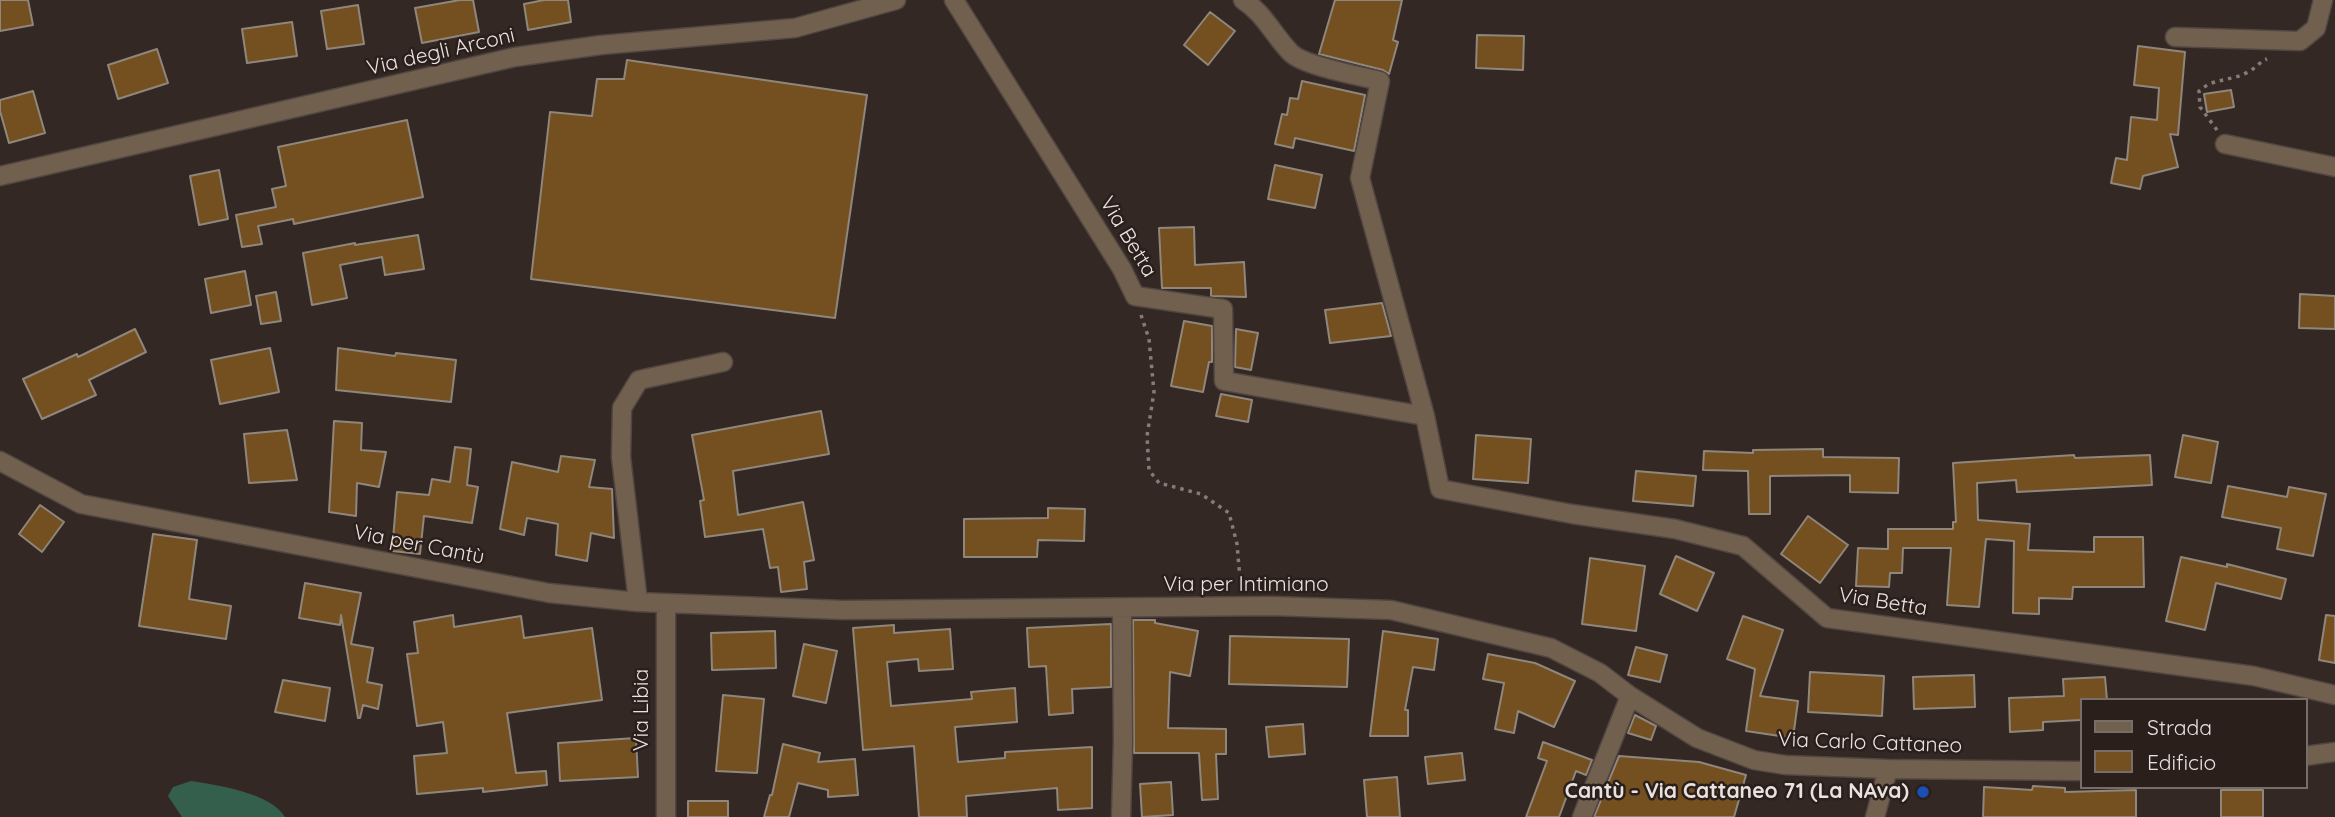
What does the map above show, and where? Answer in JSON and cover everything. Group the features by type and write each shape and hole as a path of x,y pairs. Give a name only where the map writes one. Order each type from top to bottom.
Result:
{"street":[{"name":"Via degli Arconi","path":"0,176 515,57 601,45 795,28 896,0"},
{"name":"Via Betta","path":"954,0 1122,269 1135,296 1223,309 1224,381 1425,416"},
{"name":"Via Betta","path":"1243,0 1255,8 1293,55 1313,64 1380,81 1360,178 1425,416 1440,489 1572,514 1675,529 1743,546 1827,618 2254,676 2335,695"},
{"path":"2175,37 2300,41 2316,28 2323,0"},
{"path":"2225,144 2335,167"},
{"path":"638,602 621,457 622,408 639,380 723,362"},
{"name":"Via per Cantù","path":"0,461 81,504 549,593 666,604 844,610"},
{"name":"Via Libia","path":"666,604 666,817"},
{"name":"Via per Intimiano","path":"844,610 1242,607 1391,610 1551,648 1600,673 1630,696"},
{"path":"1121,817 1122,608"},
{"path":"1582,817 1630,696"},
{"name":"Via Carlo Cattaneo","path":"1630,696 1698,738 1754,760 1784,765 2080,771"},
{"path":"2307,756 2335,752"},
{"path":"1875,817 1888,769"}],"path":[{"path":"2225,144 2200,107 2199,91 2210,82 2231,79 2251,71 2259,62 2300,41"},
{"path":"1135,296 1149,339 1154,392 1147,436 1149,470 1159,483 1201,494 1229,513 1237,544 1242,607"}],"green space":[{"path":"191,781 256,796 278,809 285,817 182,817 168,796 173,787"}],"building":[{"path":"0,0 28,0 33,25 0,31"},
{"path":"473,0 479,32 422,43 415,8"},
{"path":"544,0 568,0 571,22 528,30 524,4"},
{"path":"1335,0 1402,0 1393,40 1398,42 1389,74 1383,70 1319,54"},
{"path":"358,5 364,44 327,49 321,11"},
{"path":"1210,12 1235,31 1208,65 1184,45"},
{"path":"292,22 297,56 247,63 242,29"},
{"path":"1477,35 1524,36 1523,70 1476,68"},
{"path":"2138,46 2185,52 2178,135 2170,134 2178,167 2143,176 2140,189 2111,183 2116,158 2127,160 2131,117 2157,120 2159,88 2134,85"},
{"path":"157,49 168,83 118,99 108,65"},
{"path":"627,60 867,95 835,318 531,279 550,112 592,116 597,79 624,79"},
{"path":"1302,81 1365,95 1354,151 1295,138 1293,148 1275,144 1282,114 1287,115 1290,98 1298,99"},
{"path":"2231,90 2234,107 2207,112 2204,94"},
{"path":"33,91 45,133 9,143 0,111 0,100"},
{"path":"407,120 423,197 294,224 293,219 258,226 262,244 242,247 236,215 276,207 272,189 286,186 278,147"},
{"path":"1275,165 1322,175 1315,208 1268,199"},
{"path":"219,170 228,219 199,225 190,176"},
{"path":"1194,227 1195,265 1244,262 1246,297 1211,296 1211,288 1162,288 1159,228"},
{"path":"418,235 424,269 385,275 382,257 340,265 347,298 312,305 303,253"},
{"path":"245,271 251,305 211,313 205,279"},
{"path":"276,292 281,321 261,324 256,296"},
{"path":"2300,294 2335,296 2335,329 2299,328"},
{"path":"1382,303 1391,336 1330,343 1325,310"},
{"path":"1184,321 1212,326 1212,362 1209,362 1203,392 1171,386"},
{"path":"135,329 146,352 89,380 96,395 42,419 23,379 77,354 78,357"},
{"path":"1236,329 1258,333 1251,370 1235,367"},
{"path":"270,348 279,392 220,404 211,360"},
{"path":"338,348 395,356 396,353 456,360 451,402 336,390"},
{"path":"1221,394 1252,400 1248,422 1216,416"},
{"path":"821,411 829,454 733,471 738,515 803,502 814,560 804,562 807,589 781,592 778,567 770,568 763,529 705,537 700,501 704,500 692,435"},
{"path":"334,421 362,423 361,450 386,452 379,487 357,483 356,516 329,512"},
{"path":"287,430 297,480 249,483 244,434"},
{"path":"1476,435 1531,439 1528,483 1473,479"},
{"path":"2183,435 2218,442 2211,483 2175,477"},
{"path":"455,447 471,449 467,485 478,487 472,523 424,516 420,554 392,551 397,492 429,495 432,479 450,482"},
{"path":"1823,449 1823,457 1899,458 1898,493 1850,492 1850,475 1770,476 1770,514 1749,514 1748,471 1703,470 1704,451 1753,453 1753,450"},
{"path":"2074,455 2075,458 2150,455 2152,485 2017,492 2016,480 1977,483 1978,520 2030,524 2028,550 2094,552 2094,537 2143,537 2144,587 2073,587 2072,599 2039,598 2039,614 2013,613 2014,541 1986,539 1979,607 1947,605 1951,548 1903,548 1902,573 1890,573 1889,587 1856,586 1858,548 1888,549 1888,529 1953,529 1953,522 1956,522 1953,463"},
{"path":"561,456 595,460 589,487 612,489 614,538 591,533 587,561 556,555 558,524 527,518 524,535 500,529 512,462 558,472"},
{"path":"1636,471 1696,476 1693,506 1633,501"},
{"path":"2228,486 2287,497 2289,487 2326,494 2313,556 2277,549 2281,528 2222,517"},
{"path":"40,505 64,522 42,552 19,534"},
{"path":"1048,508 1085,509 1084,541 1038,540 1037,557 964,557 964,519 1048,518"},
{"path":"1808,516 1848,545 1820,583 1781,554"},
{"path":"153,534 197,540 189,599 231,606 226,639 139,626"},
{"path":"1676,556 1714,573 1697,611 1660,594"},
{"path":"2181,557 2227,567 2227,564 2286,579 2281,599 2216,583 2205,630 2166,621"},
{"path":"1590,558 1645,566 1636,631 1582,624"},
{"path":"305,583 361,593 351,644 373,648 367,682 382,685 378,709 363,705 360,718 341,615 340,625 299,618"},
{"path":"453,615 454,627 521,616 524,638 592,628 602,700 507,713 516,773 546,771 547,785 483,792 483,788 417,794 414,756 447,753 443,722 417,726 407,654 418,653 414,622"},
{"path":"2326,615 2335,616 2335,663 2319,660"},
{"path":"1743,616 1783,630 1760,696 1798,701 1793,738 1746,731 1755,669 1727,659"},
{"path":"1133,620 1155,620 1155,623 1198,631 1190,676 1170,672 1168,728 1226,729 1226,754 1216,754 1218,799 1202,800 1199,753 1134,753"},
{"path":"1111,624 1111,687 1072,689 1073,713 1049,715 1046,666 1029,667 1027,628"},
{"path":"894,625 894,633 950,629 953,669 919,671 918,659 887,662 891,706 972,699 971,692 1015,688 1017,722 955,727 958,762 1005,758 1005,752 1092,747 1092,808 1058,810 1057,788 966,796 967,817 919,817 914,746 863,750 853,628"},
{"path":"775,631 776,668 712,670 711,633"},
{"path":"1383,631 1438,639 1434,670 1413,667 1405,710 1408,710 1408,736 1370,736"},
{"path":"1230,636 1349,639 1347,687 1229,684"},
{"path":"804,644 837,651 826,703 793,696"},
{"path":"1636,647 1667,655 1660,682 1628,675"},
{"path":"1488,654 1535,663 1575,681 1554,727 1518,711 1514,733 1495,729 1504,683 1483,679"},
{"path":"1810,672 1884,676 1882,716 1808,712"},
{"path":"1974,675 1975,707 1914,709 1913,677"},
{"path":"2105,677 2107,698 2080,698 2080,720 2043,722 2043,730 2010,732 2009,698 2064,696 2063,679"},
{"path":"283,680 330,688 325,721 275,712"},
{"path":"723,695 764,699 757,773 716,771"},
{"path":"1635,715 1656,726 1651,740 1628,733"},
{"path":"1303,724 1305,754 1269,757 1266,727"},
{"path":"636,738 638,777 560,781 558,743"},
{"path":"1543,742 1592,760 1586,775 1576,771 1559,817 1526,817 1547,761 1538,758"},
{"path":"783,744 820,753 818,762 855,759 858,795 828,797 828,790 798,783 789,817 764,817 772,795"},
{"path":"1462,753 1465,780 1428,784 1425,757"},
{"path":"1619,756 1699,762 1746,775 1734,817 1594,817"},
{"path":"1397,777 1400,817 1367,817 1364,780"},
{"path":"1171,782 1173,815 1142,817 1140,784"},
{"path":"2033,786 2065,788 2065,792 2136,790 2136,817 1983,817 1984,787 2032,790"},
{"path":"2221,790 2263,790 2263,817 2221,817"},
{"path":"688,801 728,801 728,817 688,817"}],"place":[{"name":"Cantù - Via Cattaneo 71 (La NAva)","path":"1923,792"}]}
